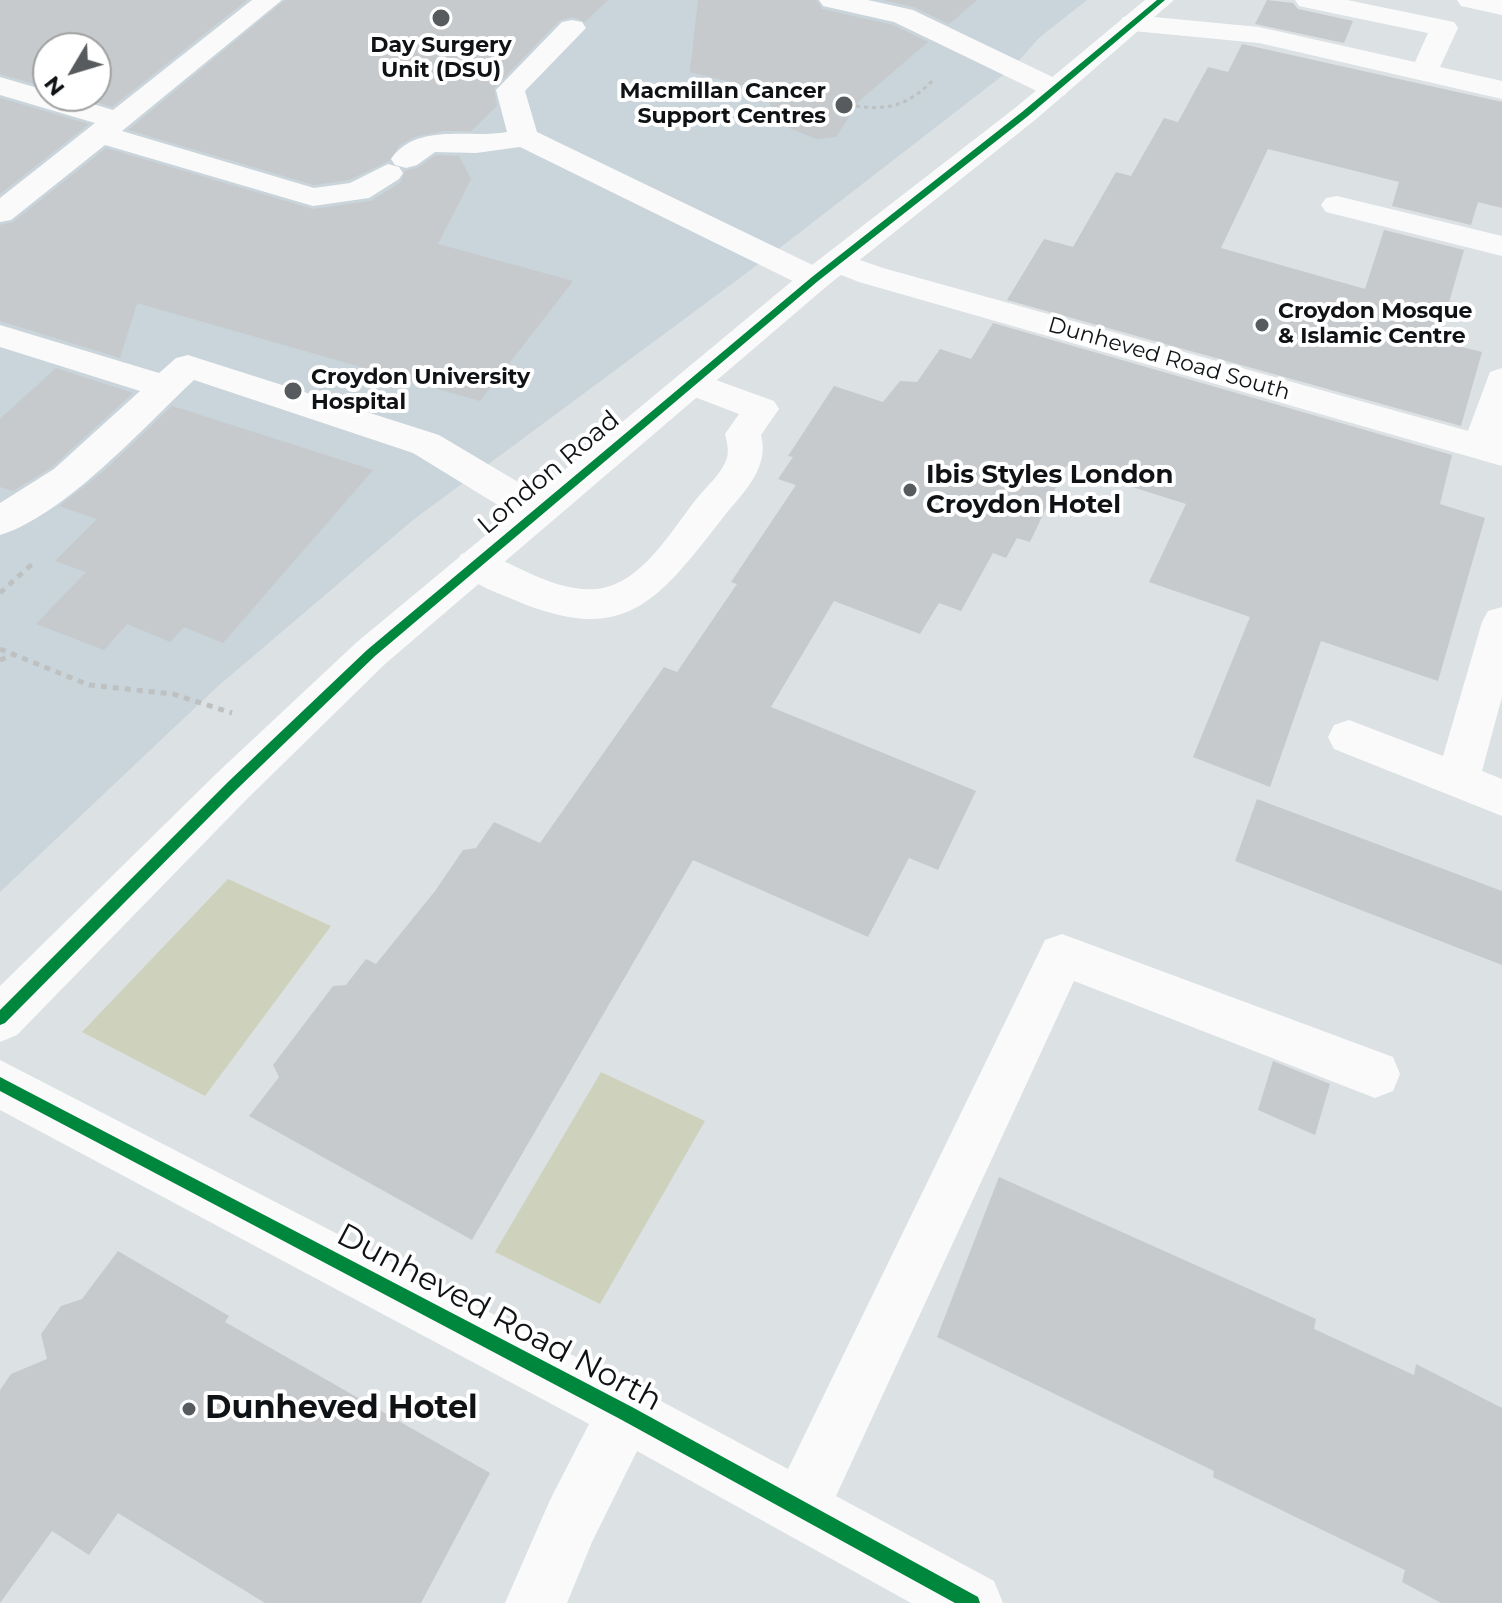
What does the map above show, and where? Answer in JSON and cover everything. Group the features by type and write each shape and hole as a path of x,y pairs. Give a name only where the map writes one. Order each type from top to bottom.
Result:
{"main road":[{"path":"0,213 269,0"},
{"path":"832,0 903,16 1055,89"},
{"name":"London Road","path":"0,1019 286,732 371,653 826,271 1055,89 1161,0"},
{"path":"1308,0 1444,28 1428,64"},
{"path":"1470,0 1502,7"},
{"path":"0,86 313,197 358,191 429,143 475,146 523,137 520,117 510,90 580,19"},
{"path":"1133,23 1259,35 1502,90"},
{"name":"Dunheved Road South","path":"523,137 826,271 871,275 1491,450"},
{"path":"1337,205 1502,246"},
{"path":"0,336 166,387"},
{"path":"0,521 57,486 188,366 426,444 537,511"},
{"path":"1491,450 1502,380"},
{"path":"475,564 531,592 577,604 614,600 649,580 666,565 737,473 747,451 743,434 761,409 691,383"},
{"path":"1458,781 1502,622"},
{"path":"1349,737 1502,798"},
{"path":"799,1510 1062,955 1375,1074"},
{"name":"Dunheved Road North","path":"0,1084 626,1413 972,1603"},
{"path":"536,1603 571,1521 626,1413"}],"path":[{"path":"0,593 30,566 15,563"},
{"path":"0,649 89,685 173,694 286,732"},
{"path":"0,660 16,654"}],"shaded area":[{"name":"Croydon University Hospital","path":"0,0 1087,0 1040,37 1011,69 768,257 413,520 217,687 0,892"}],"green space":[{"path":"228,879 331,926 205,1096 82,1032"},
{"path":"601,1072 705,1121 600,1304 495,1252"}],"building":[{"path":"0,0 247,0 112,107 112,32 32,32 32,83 0,74"},
{"path":"285,0 608,0 585,22 573,17 560,20 494,88 497,106 471,131 444,131 414,137 400,145 389,161 349,180 314,185 128,130"},
{"path":"698,0 816,0 822,9 893,25 928,42 860,100 836,137 816,139 780,124 763,90 690,72"},
{"path":"882,0 977,0 949,24 914,7"},
{"path":"1267,0 1293,3 1298,9 1353,21 1344,43 1255,24"},
{"path":"1242,44 1502,102 1502,208 1478,202 1471,225 1392,206 1399,182 1268,149 1221,248 1365,289 1384,230 1464,250 1438,341 1482,352 1461,426 1007,300 1044,239 1073,247 1116,172 1131,176 1164,118 1178,122 1208,67 1228,72"},
{"path":"0,98 32,107 32,112 48,112 89,124 0,194"},
{"path":"106,148 313,209 371,201 401,182 405,171 419,167 436,155 459,156 471,179 438,244 573,281 480,401 137,303 120,358 0,321 0,225 13,222"},
{"path":"993,323 1452,455 1440,504 1485,518 1438,681 1321,641 1270,787 1193,757 1250,617 1149,582 1186,504 1066,466 1030,542 1017,538 1006,558 993,553 961,611 939,603 920,634 834,601 771,707 976,791 938,870 909,858 868,937 693,860 472,1240 249,1116 279,1077 273,1065 333,986 346,985 366,959 376,964 435,891 463,850 476,848 494,822 540,843 664,667 677,672 737,584 731,582 796,485 778,479 793,457 788,456 834,386 883,402 900,381 917,382 940,349 971,359"},
{"path":"56,368 133,393 52,467 13,491 0,487 0,419"},
{"path":"172,406 373,470 223,643 184,627 170,642 127,624 104,650 36,624 86,572 55,561 97,519 59,506 105,470"},
{"path":"1257,799 1502,891 1502,965 1235,861"},
{"path":"1273,1061 1330,1084 1315,1135 1258,1110"},
{"path":"999,1177 1316,1319 1314,1329 1414,1375 1416,1364 1502,1408 1502,1603 1441,1603 1402,1582 1405,1570 1213,1477 1214,1471 937,1337"},
{"name":"Dunheved Hotel","path":"118,1251 229,1316 225,1322 490,1473 421,1603 265,1603 118,1513 89,1555 52,1531 0,1603 0,1390 11,1374 47,1359 41,1334 61,1306 82,1299"}],"cycle path":[{"path":"0,1019 232,786 371,653 815,279 1025,114 1161,0"},
{"path":"0,1084 626,1413 972,1603"}],"place":[{"name":"Day Surgery Unit (DSU)","path":"441,18"},
{"name":"Macmillan Cancer Support Centres","path":"844,105"},
{"name":"Croydon Mosque & Islamic Centre","path":"1262,325"},
{"name":"Croydon University Hospital","path":"293,391"},
{"name":"Ibis Styles London Croydon Hotel","path":"910,490"},
{"name":"Dunheved Hotel","path":"189,1409"}]}
